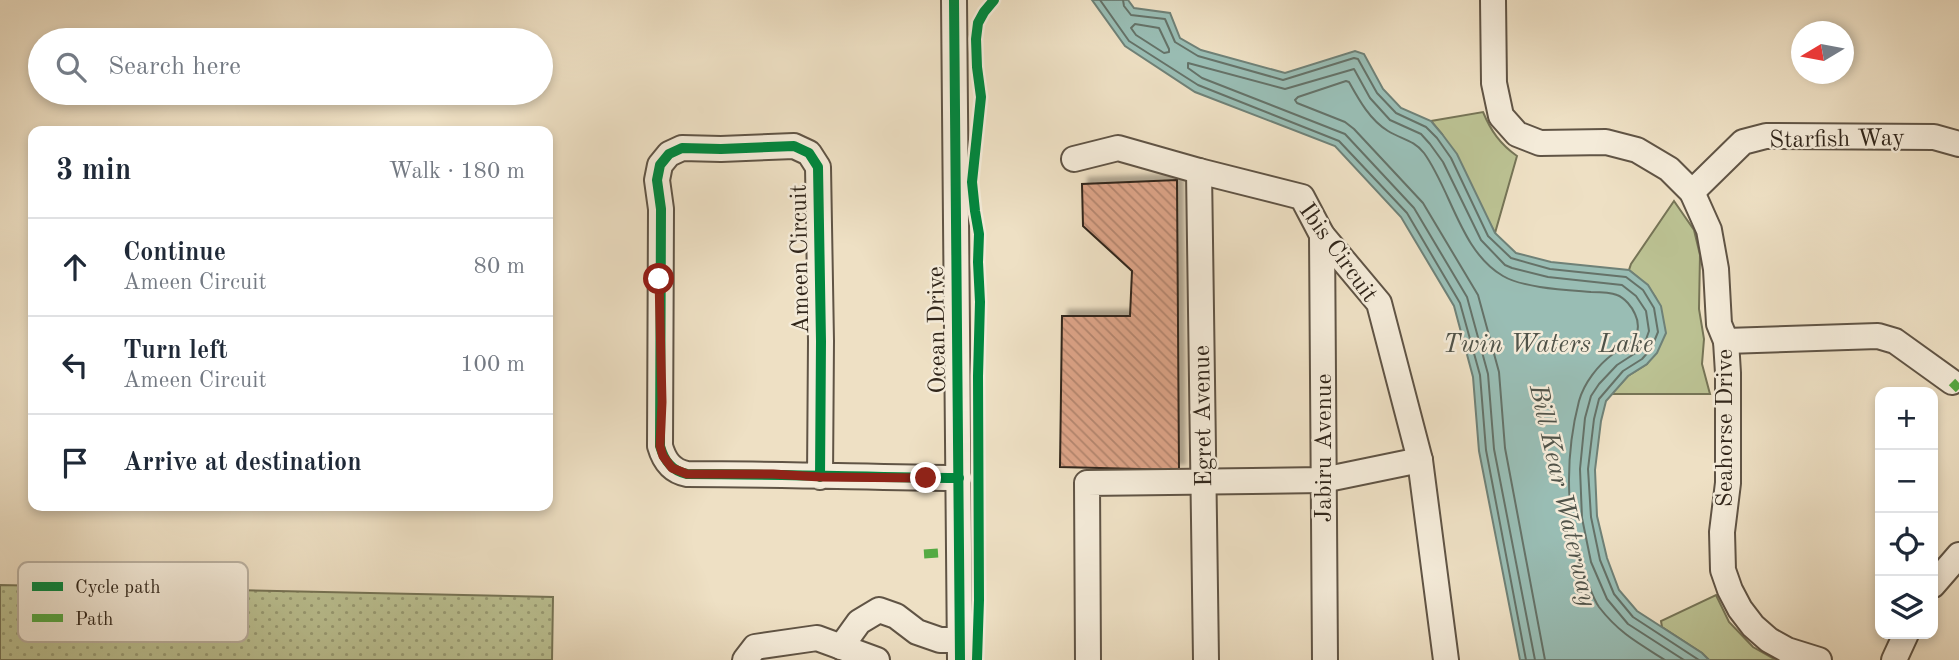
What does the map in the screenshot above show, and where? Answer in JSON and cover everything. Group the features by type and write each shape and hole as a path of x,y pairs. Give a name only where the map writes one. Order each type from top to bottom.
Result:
{"street":[{"name":"Ocean Drive","path":"954,0 960,650"},
{"name":"Seahorse Drive","path":"1493,0 1494,83 1500,116 1517,134 1540,143 1606,142 1637,150 1669,169 1692,192 1709,230 1716,269 1719,324 1726,341 1728,482 1722,532 1724,570 1730,590 1753,626 1769,640 1787,650 1819,660"},
{"name":"Starfish Way","path":"1692,192 1744,142 1766,136 1934,138 1959,144"},
{"name":"Ameen Circuit","path":"820,477 818,166 809,153 794,146 721,149 689,147 675,150 660,165 657,180 661,209 660,446 663,456 672,468 687,474 773,474 820,477 959,478"},
{"name":"Ibis Circuit","path":"1073,159 1118,148 1302,197 1322,235 1379,303 1420,460 1446,660"},
{"name":"Egret Avenue","path":"1199,171 1206,660"},
{"name":"Jabiru Avenue","path":"1322,235 1325,660"},
{"path":"1726,341 1878,336 1895,341 1952,382"},
{"path":"1088,660 1087,483 1323,480 1420,460"},
{"path":"1938,579 1959,555"},
{"path":"841,647 859,622 880,610 896,616 917,632 960,650"},
{"path":"745,660 755,647 817,638 877,660"},
{"path":"1894,660 1904,639"}],"green space":[{"path":"1483,112 1497,137 1517,156 1495,233 1442,134 1431,121"},
{"path":"1674,201 1694,230 1700,255 1699,309 1704,339 1702,364 1710,394 1611,394 1628,376 1647,364 1665,333 1659,304 1651,290 1629,270"},
{"path":"0,585 18,585 18,642 248,642 248,590 553,597 552,660 0,660"},
{"path":"1716,595 1729,622 1753,647 1776,660 1709,660 1662,627 1661,621"}],"water":[{"name":"Twin Waters Lake","path":"1092,0 1128,0 1134,8 1170,13 1180,38 1201,50 1285,73 1355,51 1364,54 1383,89 1401,108 1431,121 1442,134 1457,154 1495,233 1516,253 1551,262 1629,270 1648,285 1661,306 1666,333 1657,353 1647,364 1628,376 1606,401 1595,470 1597,516 1607,558 1619,590 1637,611 1709,660 1520,660 1479,451 1473,377 1454,306 1401,217 1335,146 1195,92 1125,46"}],"building":[{"path":"1177,180 1179,470 1060,467 1062,316 1130,316 1132,271 1083,226 1082,184"}],"marked path":[{"path":"1952,382 1959,389"},
{"path":"924,554 938,553"}],"cycle path":[{"path":"954,0 960,660"},
{"path":"977,660 980,302 979,234 972,182 981,97 976,39 978,23 994,0"},
{"path":"820,477 821,341 818,167 809,153 794,146 682,148 669,154 660,165 657,180 661,209 660,446 669,464 687,474 755,474 789,475 823,476 959,478"}],"route":[{"path":"659,279 662,402 660,446 663,456 672,468 687,474 926,478"}],"water label":[{"name":"Bill Kear Waterway","path":"1564,495"}]}
